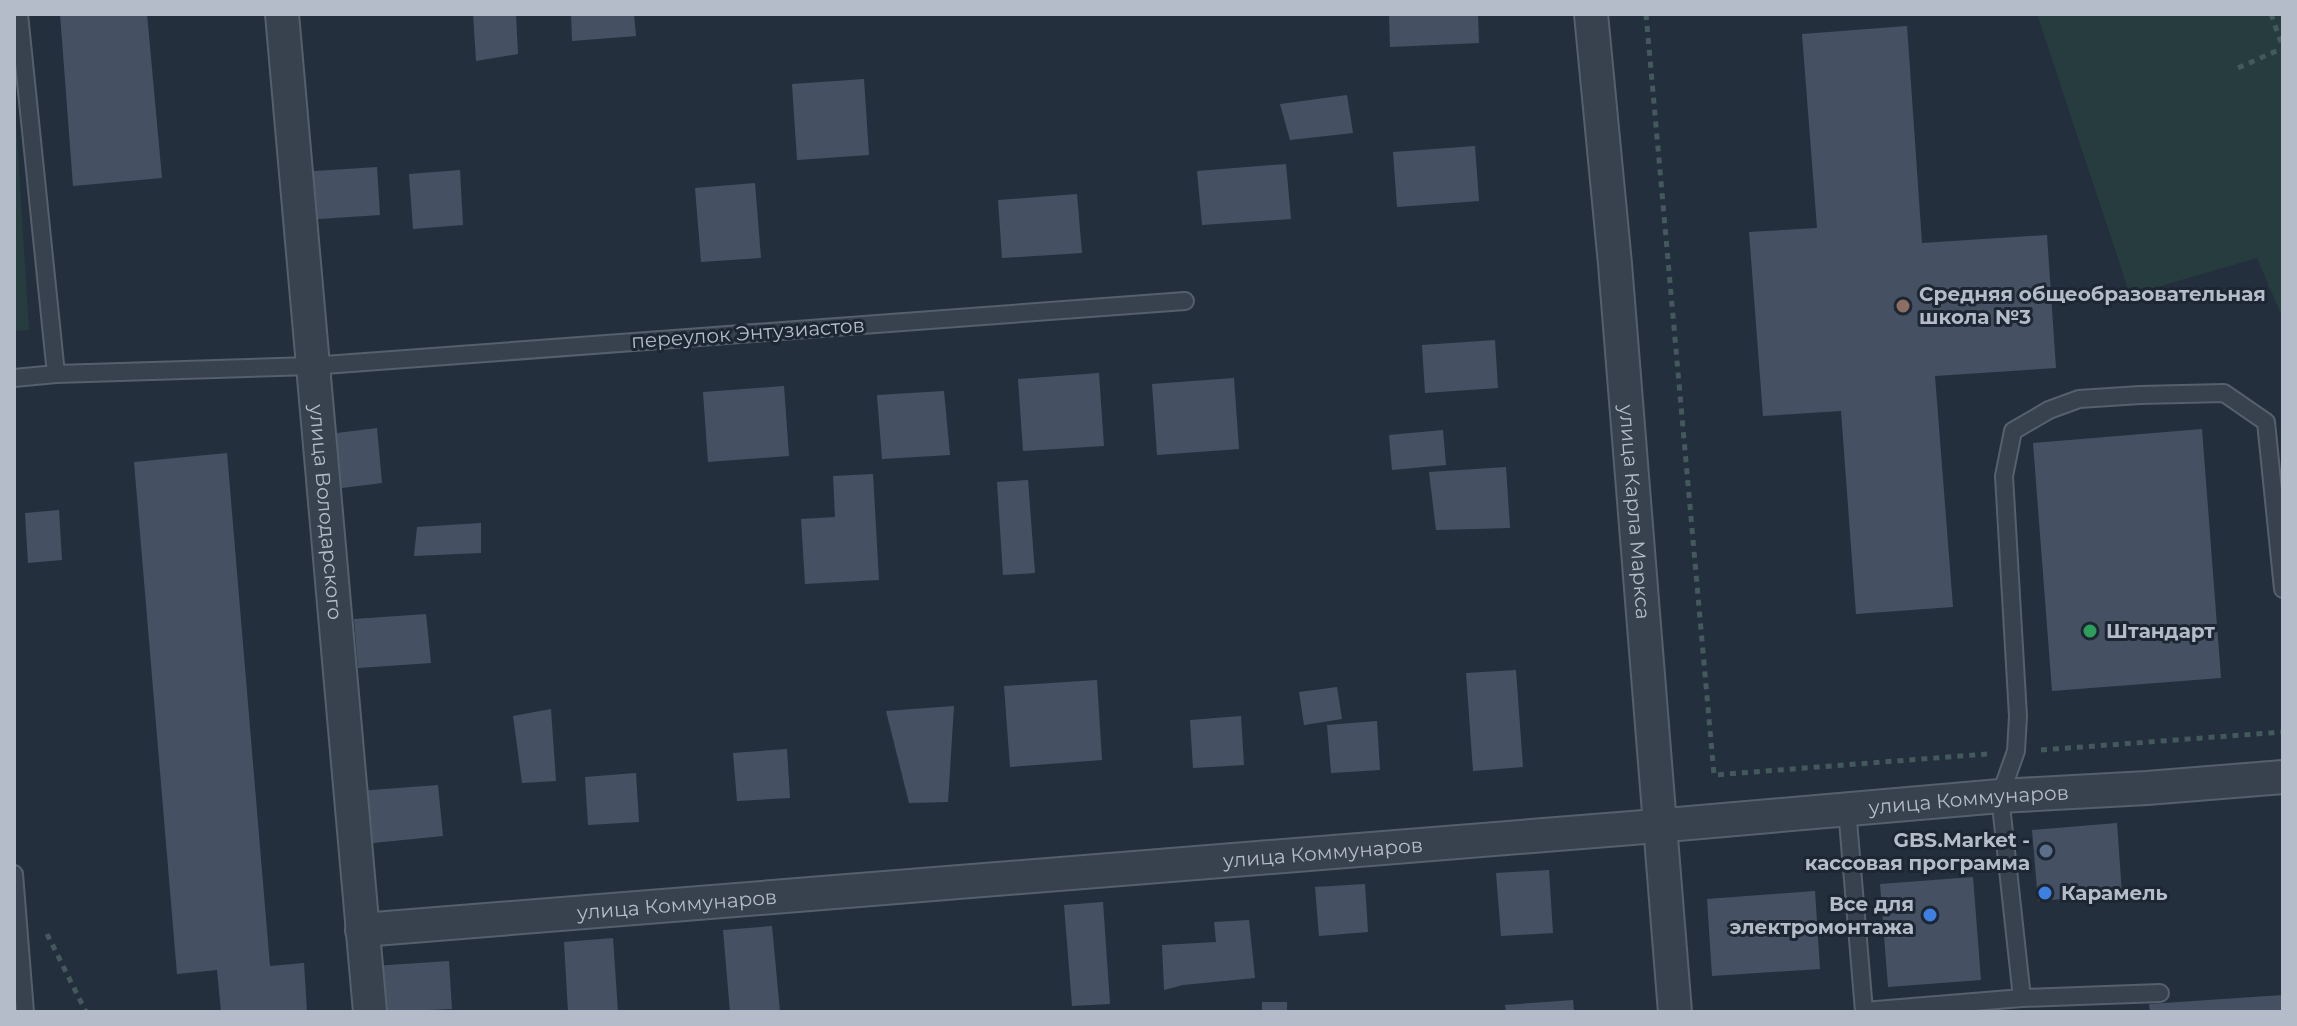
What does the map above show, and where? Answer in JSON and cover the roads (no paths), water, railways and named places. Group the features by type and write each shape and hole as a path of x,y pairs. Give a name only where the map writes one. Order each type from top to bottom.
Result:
{"street":[{"name":"улица Володарского","path":"282,14 370,1012"},
{"name":"улица Карла Маркса","path":"1591,14 1615,264 1675,1012"},
{"name":"улица Коммунаров","path":"362,930 2000,796 2283,777"}],"lane":[{"path":"19,14 56,374"},
{"name":"переулок Энтузиастов","path":"14,378 311,366 1185,301"},
{"path":"2022,998 2000,796 2016,751 2018,716 2004,476 2013,431 2049,410 2079,399 2224,393 2266,422 2283,589"},
{"path":"1847,809 1864,1011 2022,998 2160,993"},
{"path":"14,874 25,1012"}],"place":[{"name":"Средняя общеобразовательная школа №3","path":"1903,306"},
{"name":"Штандарт","path":"2090,631"},
{"name":"GBS.Market - кассовая программа","path":"2046,851"},
{"name":"Карамель","path":"2045,893"},
{"name":"Все для электромонтажа","path":"1930,915"}]}
